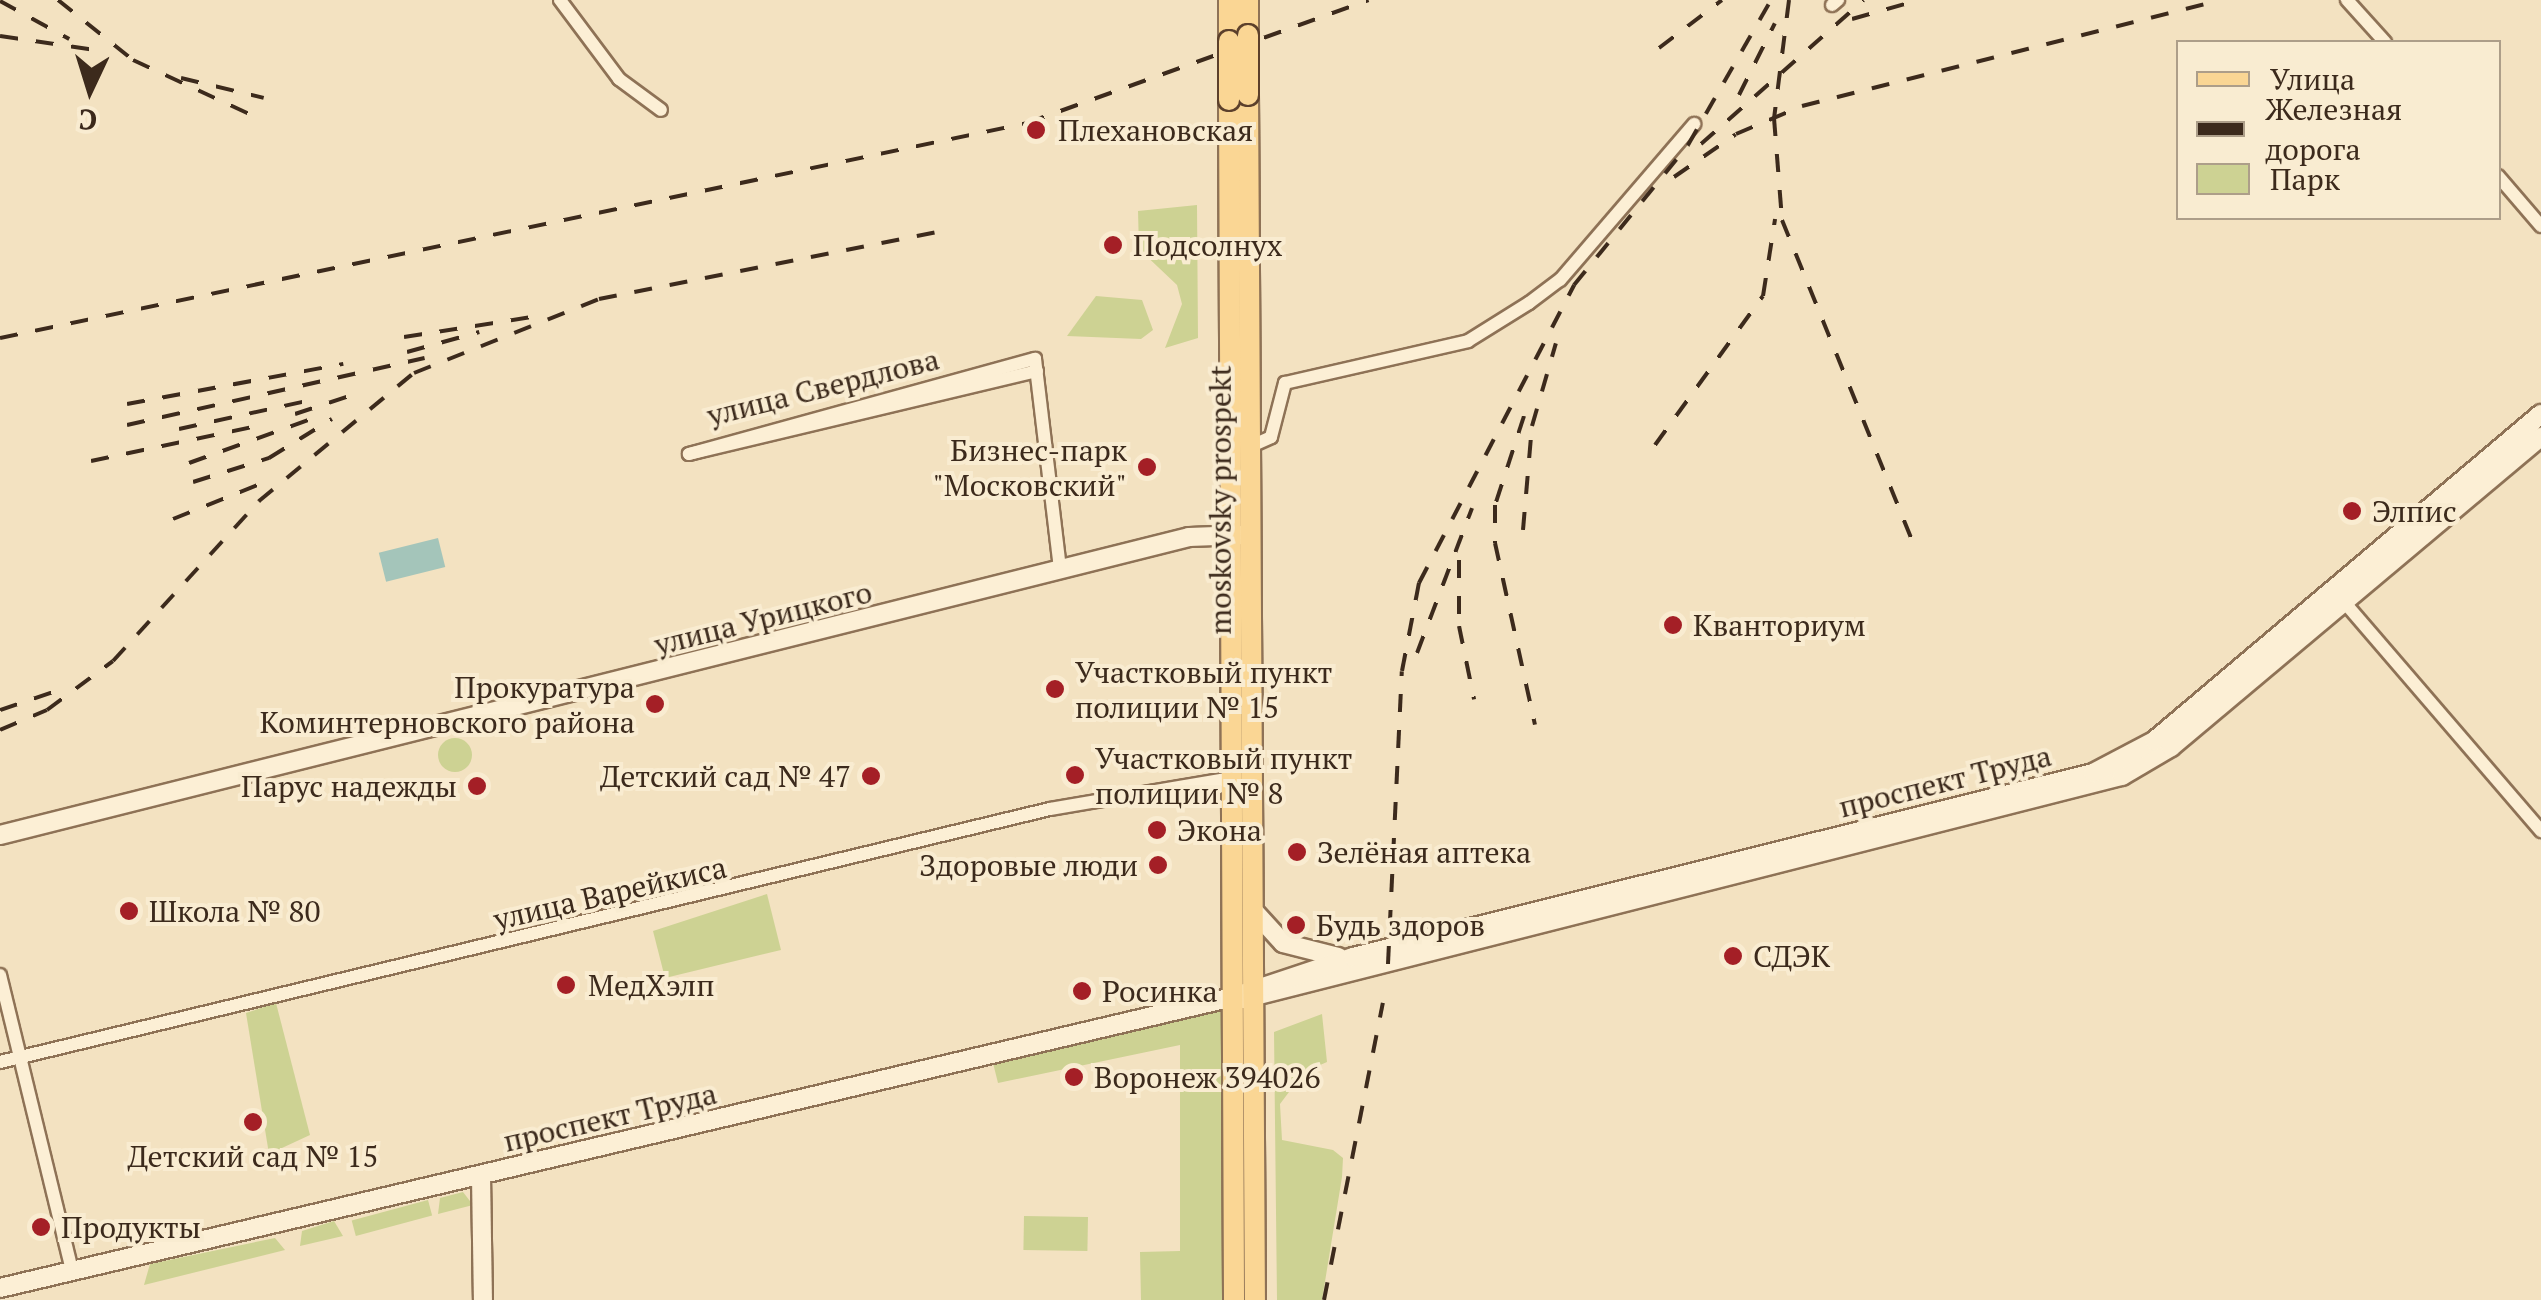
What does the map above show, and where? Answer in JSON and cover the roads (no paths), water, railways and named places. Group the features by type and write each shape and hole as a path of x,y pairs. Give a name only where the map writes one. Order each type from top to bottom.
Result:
{"main road":[{"name":"moskovsky prospekt","path":"1229,0 1239,38"},
{"name":"moskovsky prospekt","path":"1234,1300 1252,909 1240,535 1239,38 1248,0"},
{"name":"moskovsky prospekt","path":"1239,98 1249,447 1240,535 1232,778 1246,995 1255,1300"},
{"name":"проспект Труда","path":"1246,995 1353,957 1966,811 2096,786 2152,760 2541,414"},
{"name":"проспект Труда","path":"2340,596 2541,436"},
{"name":"улица Урицкого","path":"0,835 1060,570 1240,535"},
{"name":"проспект Труда","path":"0,1288 1246,995 1966,811"},
{"path":"1252,909 1283,943 1353,957"},
{"path":"481,1176 483,1300"}],"street":[{"path":"560,0 619,79 661,110"},
{"path":"2346,0 2383,40"},
{"path":"1249,447 1271,438 1285,384 1468,341 1529,303 1560,280 1694,124"},
{"path":"2501,179 2541,226"},
{"path":"1036,365 1060,570"},
{"name":"улица Свердлова","path":"1036,365 689,454 1036,365"},
{"path":"2340,596 2541,830"},
{"name":"улица Варейкиса","path":"0,1062 1050,809 1232,778"},
{"path":"0,975 72,1271"}],"water":[{"path":"438,538 445,567 386,582 379,553"}],"railway":[{"path":"58,0 133,60 258,118"},
{"path":"0,338 1027,123 1368,0"},
{"path":"1659,48 1722,0"},
{"path":"1388,964 1402,671 1419,583 1574,285 1688,145 1771,0"},
{"path":"1789,0 1774,118 1782,220 1913,542"},
{"path":"1701,144 1864,0"},
{"path":"1852,19 1919,0"},
{"path":"1674,177 1736,134 1802,106 2221,0"},
{"path":"0,1 69,39"},
{"path":"1739,95 1775,23"},
{"path":"0,36 102,51"},
{"path":"181,78 264,98"},
{"path":"1655,445 1763,296 1775,219"},
{"path":"0,730 47,710 113,661 259,501 414,373 599,299 938,232"},
{"path":"404,337 531,317"},
{"path":"407,352 479,332"},
{"path":"1523,530 1532,426 1556,343"},
{"path":"127,425 425,358"},
{"path":"127,404 343,364"},
{"path":"295,414 352,395"},
{"path":"179,429 306,401"},
{"path":"1524,416 1495,505 1495,543 1535,725"},
{"path":"189,463 314,418"},
{"path":"193,482 269,458 332,419"},
{"path":"91,461 257,426"},
{"path":"173,519 265,482"},
{"path":"1417,653 1472,508"},
{"path":"1459,560 1459,626 1474,699"},
{"path":"0,710 62,689"},
{"path":"1324,1300 1383,1003"}],"place":[{"name":"Плехановская","path":"1036,130"},
{"name":"Подсолнух","path":"1113,245"},
{"name":"Бизнес-парк \"Московский\"","path":"1147,467"},
{"name":"Элпис","path":"2352,511"},
{"name":"Кванториум","path":"1673,625"},
{"name":"Участковый пункт полиции № 15","path":"1055,689"},
{"name":"Прокуратура Коминтерновского района","path":"655,704"},
{"name":"Участковый пункт полиции № 8","path":"1075,775"},
{"name":"Детский сад № 47","path":"871,776"},
{"name":"Парус надежды","path":"477,786"},
{"name":"Экона","path":"1157,830"},
{"name":"Зелёная аптека","path":"1297,852"},
{"name":"Здоровые люди","path":"1158,865"},
{"name":"Школа № 80","path":"129,911"},
{"name":"Будь здоров","path":"1296,925"},
{"name":"СДЭК","path":"1733,956"},
{"name":"МедХэлп","path":"566,985"},
{"name":"Росинка","path":"1082,991"},
{"name":"Воронеж 394026","path":"1074,1077"},
{"name":"Детский сад № 15","path":"253,1122"},
{"name":"Продукты","path":"41,1227"}]}
